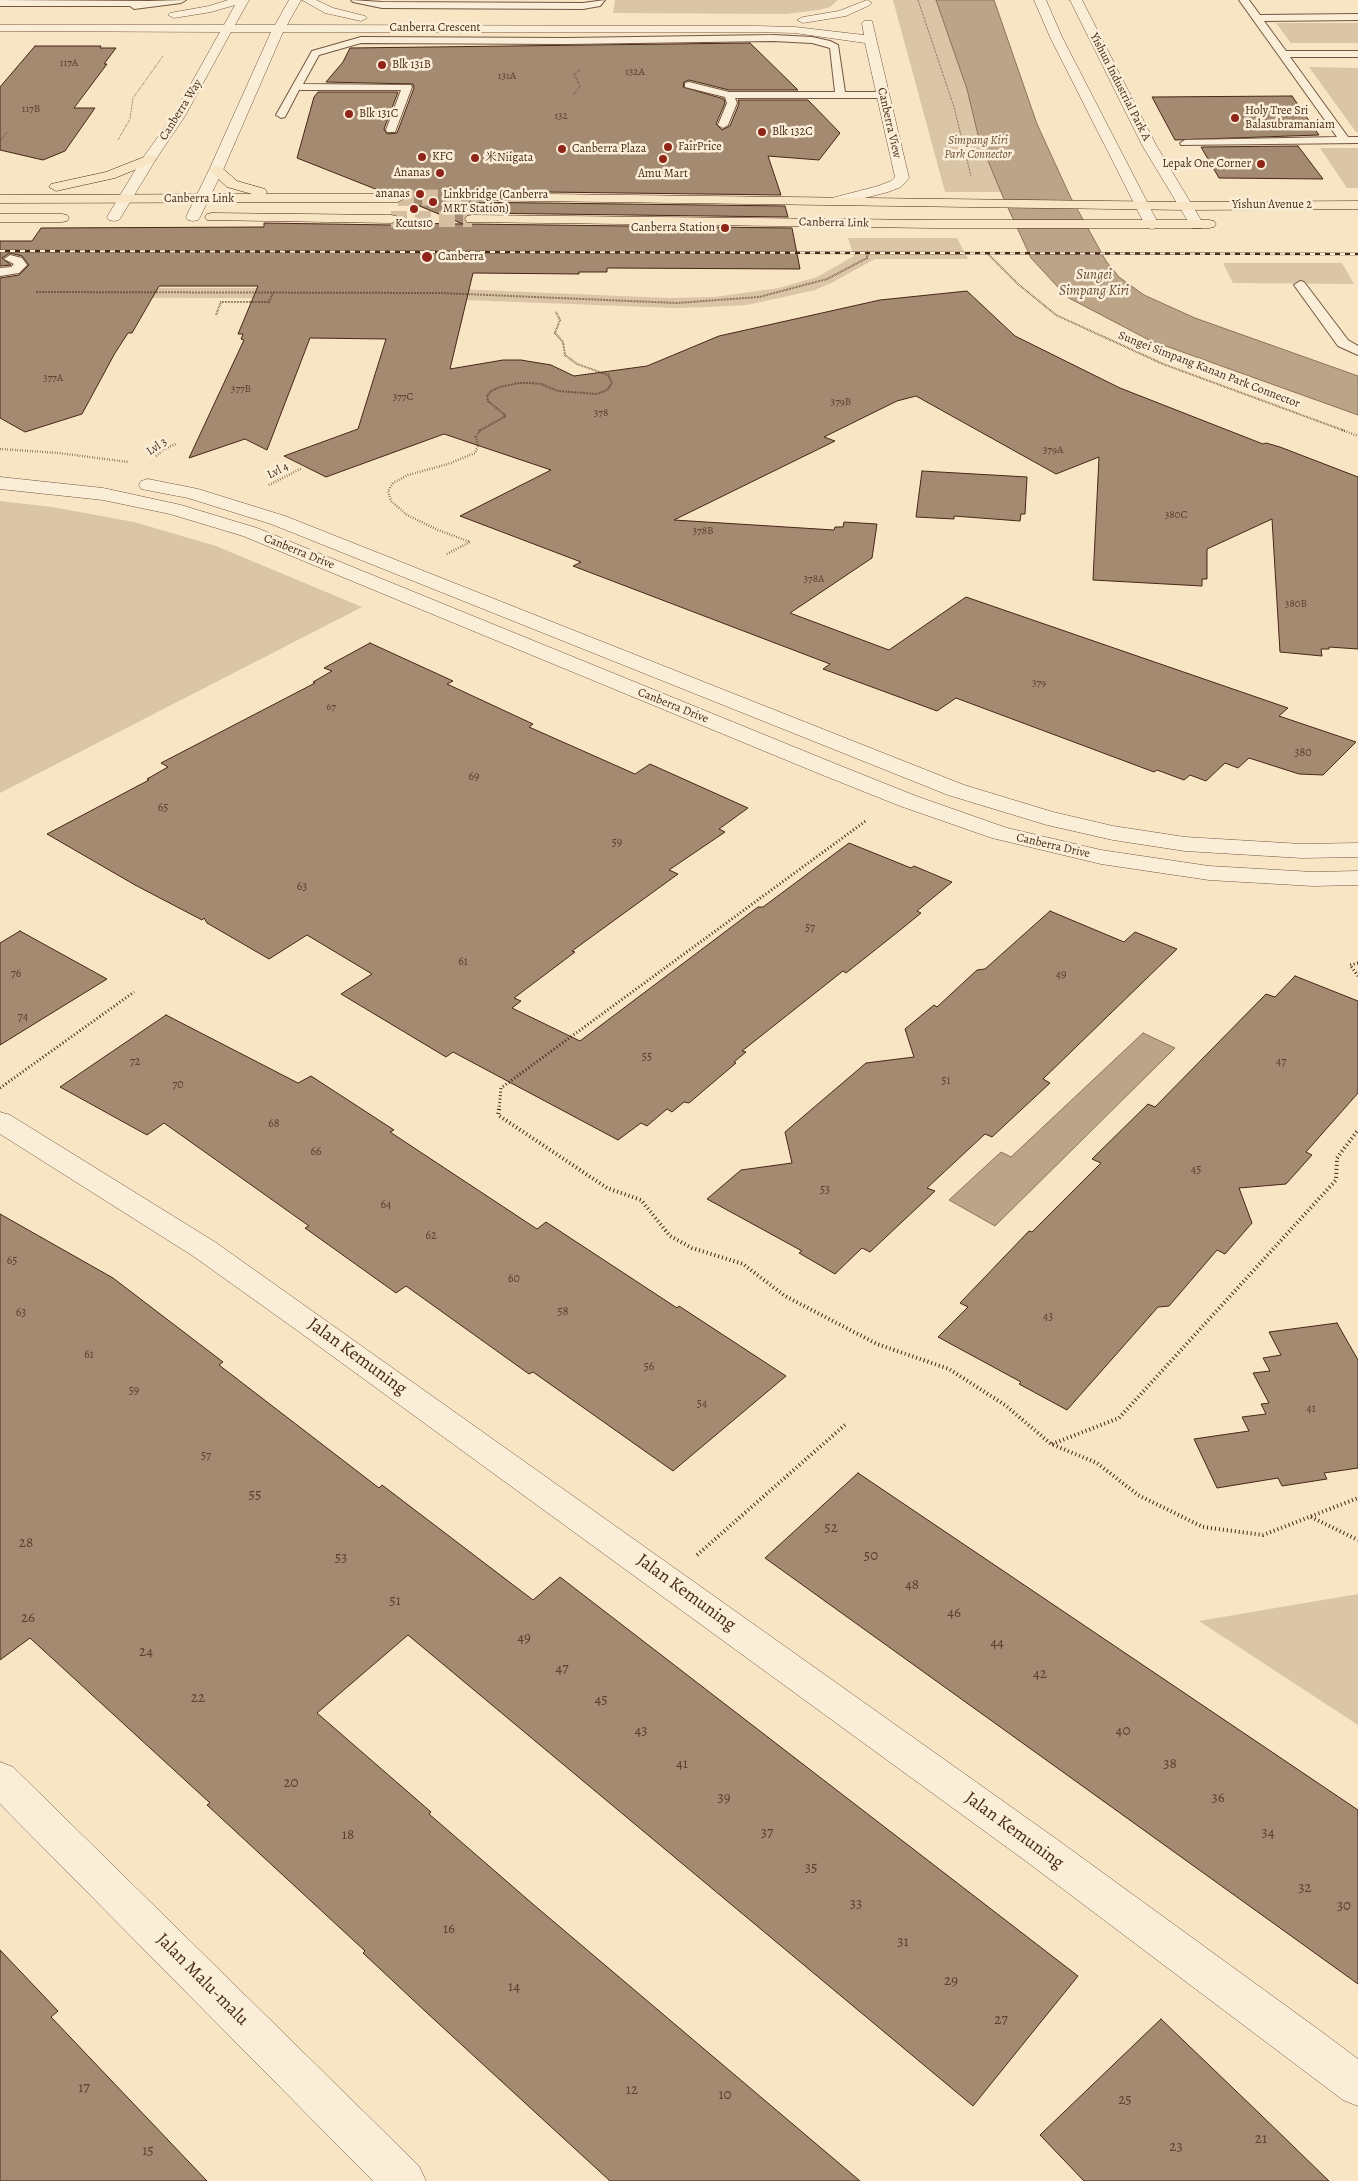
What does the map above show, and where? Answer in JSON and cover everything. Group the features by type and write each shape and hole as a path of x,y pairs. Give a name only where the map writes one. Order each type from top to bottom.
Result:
{"main road":[{"path":"0,197 87,181 124,170 149,159"},
{"path":"216,170 222,177 239,186 290,198"},
{"name":"Canberra Link","path":"0,197 125,199 398,198"},
{"name":"Canberra Link","path":"466,198 1186,206"},
{"name":"Yishun Avenue 2","path":"1186,206 1358,205"},
{"path":"0,218 74,217"},
{"path":"99,217 134,217"},
{"name":"Canberra Link","path":"188,217 391,218"},
{"name":"Canberra Link","path":"472,219 952,224 1196,224"},
{"name":"Yishun Avenue 2","path":"1196,224 1225,224"}],"street":[{"path":"137,24 238,0"},
{"name":"Canberra Way","path":"114,217 149,159 179,116 208,54 231,24 243,0"},
{"path":"188,217 202,199 280,24 295,0"},
{"path":"308,0 329,11 365,24"},
{"path":"1040,0 1056,37 1141,205 1145,225"},
{"name":"Yishun Industrial Park A","path":"1076,0 1149,145 1196,224"},
{"name":"Canberra Crescent","path":"0,20 137,24 803,20 842,14 866,2"},
{"name":"Canberra View","path":"837,201 883,190 896,184 902,178 870,40 866,2"},
{"path":"587,20 600,25 597,35"},
{"path":"137,24 189,42"},
{"name":"Canberra Crescent","path":"0,28 137,24"},
{"path":"270,47 287,41 365,24"},
{"name":"Canberra Crescent","path":"365,24 568,29 597,35 796,30 870,40"},
{"name":"Canberra Drive","path":"0,467 122,480 191,494 278,520 956,790 1047,818 1113,833 1185,844 1302,851 1358,850"},
{"name":"Canberra Drive","path":"0,483 103,494 174,509 250,532 864,783 1000,833 1101,857 1209,873 1312,879 1358,878"},
{"name":"Jalan Kemuning","path":"0,1122 204,1249 668,1580 1041,1850 1358,2085"},
{"name":"Jalan Malu-malu","path":"0,1779 404,2181"}],"lane":[{"path":"0,1 50,5 127,6 180,0"},
{"path":"356,0 382,5 503,6 583,6 597,4 600,0"},
{"path":"1244,0 1345,140"},
{"path":"500,16 503,6"},
{"path":"1256,18 1358,17"},
{"path":"566,41 568,29"},
{"path":"281,115 315,53 361,40 566,41 597,35 774,38 820,41 835,47 840,95"},
{"path":"1282,54 1358,54"},
{"path":"688,84 730,99 884,99"},
{"path":"296,87 407,86 391,130"},
{"path":"730,99 840,95 884,99"},
{"path":"723,125 730,99"},
{"path":"1185,143 1358,140"},
{"path":"0,272 15,270 21,265 18,261 10,259"},
{"path":"1300,285 1343,343 1358,351"}],"path":[{"path":"918,0 954,107 972,179"},
{"path":"115,143 130,119 133,98 158,66 164,53"},
{"path":"130,119 137,119"},
{"path":"1,140 7,132"},
{"path":"37,292 441,293 677,303 759,297 827,279 867,258 868,250"},
{"name":"Sungei Simpang Kanan Park Connector","path":"985,251 1018,284 1056,315 1163,364 1358,436"},
{"path":"216,315 221,302 270,302 273,292"},
{"path":"441,558 470,542 438,530 407,515 391,501 388,491 393,483 408,475 475,454 478,446 476,437 480,430 502,420 506,416 502,410 488,401 487,396 491,391 519,383 531,383 541,384 568,393 596,394 607,390 612,383 608,375 577,364 564,355 563,342 555,334 560,320 556,312"},
{"name":"Lvl 3","path":"153,459 164,449 176,444"},
{"name":"Lvl 4","path":"262,489 302,468"},
{"path":"868,818 863,824 501,1088 498,1115 607,1188 641,1200 670,1236 692,1248 743,1264 785,1296 877,1344 948,1369 1005,1404 1051,1444 1097,1463 1138,1495 1203,1527 1263,1535 1358,1498"},
{"path":"1358,963 1350,965 1358,976"},
{"path":"0,1088 134,992"},
{"path":"1051,1444 1119,1418 1336,1180 1337,1158 1358,1130"},
{"path":"668,1580 846,1424"},
{"path":"1311,1516 1358,1540"}],"green space":[{"path":"615,0 838,0 830,7 819,10 786,14 613,13"},
{"name":"Simpang Kiri Park Connector","path":"893,0 971,0 1040,192 945,192"},
{"path":"1276,23 1358,23 1358,43 1291,43"},
{"path":"1309,67 1358,68 1358,132 1356,132"},
{"path":"1320,148 1358,148 1358,188 1347,188"},
{"path":"848,238 957,238 968,259 875,259 815,290 747,305 708,307 675,308 438,299 0,297 0,288 432,288 669,298 714,297 779,288 817,277 854,256"},
{"path":"1223,263 1342,263 1354,284 1233,283"},
{"path":"0,501 52,507 134,522 216,546 362,607 0,793"},
{"path":"1358,1594 1358,1725 1199,1621"}],"water":[{"name":"Sungei Simpang Kiri","path":"936,0 994,0 1037,124 1070,196 1106,261 1119,277 1144,295 1195,318 1358,376 1358,415 1149,340 1067,297 1031,258 1003,197 979,139 967,89"},
{"path":"1143,1033 1175,1048 995,1226 949,1200 1001,1152 1011,1157"}],"building":[{"path":"750,43 798,90 729,90 689,80 684,82 683,87 724,99 725,103 716,124 722,130 730,126 739,104 738,100 808,100 840,133 819,160 768,156 781,195 466,191 458,195 457,198 461,202 785,206 788,217 472,213 465,215 463,220 467,224 792,228 800,269 607,268 607,272 579,272 579,274 473,273 450,369 503,360 521,360 551,365 574,376 647,366 719,336 880,300 967,291 1015,336 1120,388 1263,444 1266,443 1280,447 1358,477 1358,649 1329,647 1329,649 1321,649 1322,656 1280,652 1272,519 1207,549 1207,579 1202,579 1202,586 1093,580 1099,457 1056,474 916,396 897,401 824,437 835,441 674,520 834,530 835,527 843,527 844,522 877,524 872,558 790,613 889,650 966,597 1288,708 1279,716 1356,742 1323,775 1299,774 1249,758 1238,768 1225,763 1206,781 1190,775 1184,780 1157,770 1154,772 956,698 937,711 823,669 830,664 573,566 581,562 460,516 551,470 444,434 326,477 284,456 358,429 386,339 310,338 267,450 245,439 189,458 244,340 241,339 243,334 238,334 258,286 159,286 132,333 128,333 115,353 82,414 25,432 0,418 0,278 19,275 29,265 22,256 10,253 2,258 11,265 0,266 0,241 32,241 41,228 264,227 264,223 463,224 405,200 407,197 399,192 383,192 297,158 314,97 318,92 398,92 384,129 387,134 397,133 414,88 413,84 326,82 343,62 350,48"},
{"path":"35,46 101,46 100,48 116,48 104,64 107,64 74,108 95,108 65,151 43,160 0,150 0,87"},
{"name":"Holy Tree Sri Balasubramaniam","path":"1292,96 1319,135 1175,140 1152,97"},
{"name":"Lepak One Corner","path":"1298,146 1323,179 1219,178 1201,147"},
{"path":"922,471 1027,477 1025,514 1021,514 1020,521 954,516 954,519 916,517"},
{"path":"370,643 453,681 447,684 533,724 529,727 635,774 650,764 748,808 719,829 725,832 669,870 678,874 572,951 575,952 514,998 521,1001 512,1008 580,1041 758,907 763,907 849,843 911,868 914,866 952,882 917,911 921,913 899,931 846,973 843,971 742,1051 746,1052 734,1062 736,1063 689,1103 684,1102 672,1112 667,1109 647,1126 641,1123 618,1140 453,1052 446,1057 341,994 372,974 307,935 269,959 207,923 204,918 202,920 135,885 47,834 149,780 147,779 168,767 161,763 315,683 313,682 332,671 324,668"},
{"path":"1050,911 1124,942 1135,932 1177,949 1043,1079 1050,1083 992,1137 985,1134 927,1188 935,1191 870,1252 862,1248 835,1274 799,1253 802,1251 707,1199 741,1170 792,1163 785,1132 866,1063 914,1057 905,1029 934,1005 937,1007 977,970 985,969"},
{"path":"20,931 107,979 0,1045 0,943"},
{"path":"1295,976 1358,1001 1358,1093 1306,1152 1312,1155 1286,1184 1239,1188 1252,1223 1225,1254 1217,1250 1169,1306 1158,1307 1067,1410 1019,1384 1021,1382 938,1337 968,1307 960,1303 1029,1231 1032,1232 1101,1163 1092,1159 1148,1104 1155,1107 1266,994 1275,997"},
{"path":"166,1015 298,1083 311,1076 394,1130 390,1132 537,1229 546,1222 677,1308 679,1306 786,1376 673,1471 533,1372 529,1374 406,1286 396,1293 305,1228 309,1226 164,1123 147,1135 60,1087"},
{"path":"0,1214 113,1278 223,1362 219,1365 379,1488 382,1485 533,1600 560,1577 1078,1976 973,2106 408,1635 317,1713 534,1905 860,2181 610,2181 363,1953 365,1951 207,1805 210,1803 30,1638 0,1660"},
{"path":"1337,1323 1358,1360 1358,1468 1324,1473 1327,1479 1282,1486 1278,1478 1217,1488 1194,1439 1249,1431 1242,1417 1266,1414 1261,1404 1269,1403 1253,1373 1270,1371 1263,1358 1281,1355 1269,1332"},
{"path":"858,1473 1358,1810 1358,1984 765,1558"},
{"path":"0,1950 58,2011 51,2017 207,2181 0,2181"},
{"path":"1161,2019 1329,2181 1084,2181 1040,2135"}],"tunnel":[{"path":"398,198 466,197"},
{"path":"391,219 472,219"}],"railway":[{"path":"0,251 1358,254"}],"place":[{"name":"Blk 131B","path":"382,65"},
{"name":"Blk 131C","path":"349,114"},
{"name":"Holy Tree Sri Balasubramaniam","path":"1235,118"},
{"name":"Blk 132C","path":"762,132"},
{"name":"FairPrice","path":"668,147"},
{"name":"Canberra Plaza","path":"562,149"},
{"name":"KFC","path":"422,157"},
{"name":"米Niigata","path":"475,158"},
{"name":"Amu Mart","path":"663,159"},
{"name":"Lepak One Corner","path":"1261,164"},
{"name":"Ananas","path":"440,173"},
{"name":"ananas","path":"420,194"},
{"name":"Linkbridge (Canberra MRT Station)","path":"433,202"},
{"name":"Kcuts10","path":"414,209"},
{"name":"Canberra Station","path":"725,228"},
{"name":"Canberra","path":"427,257"}]}
